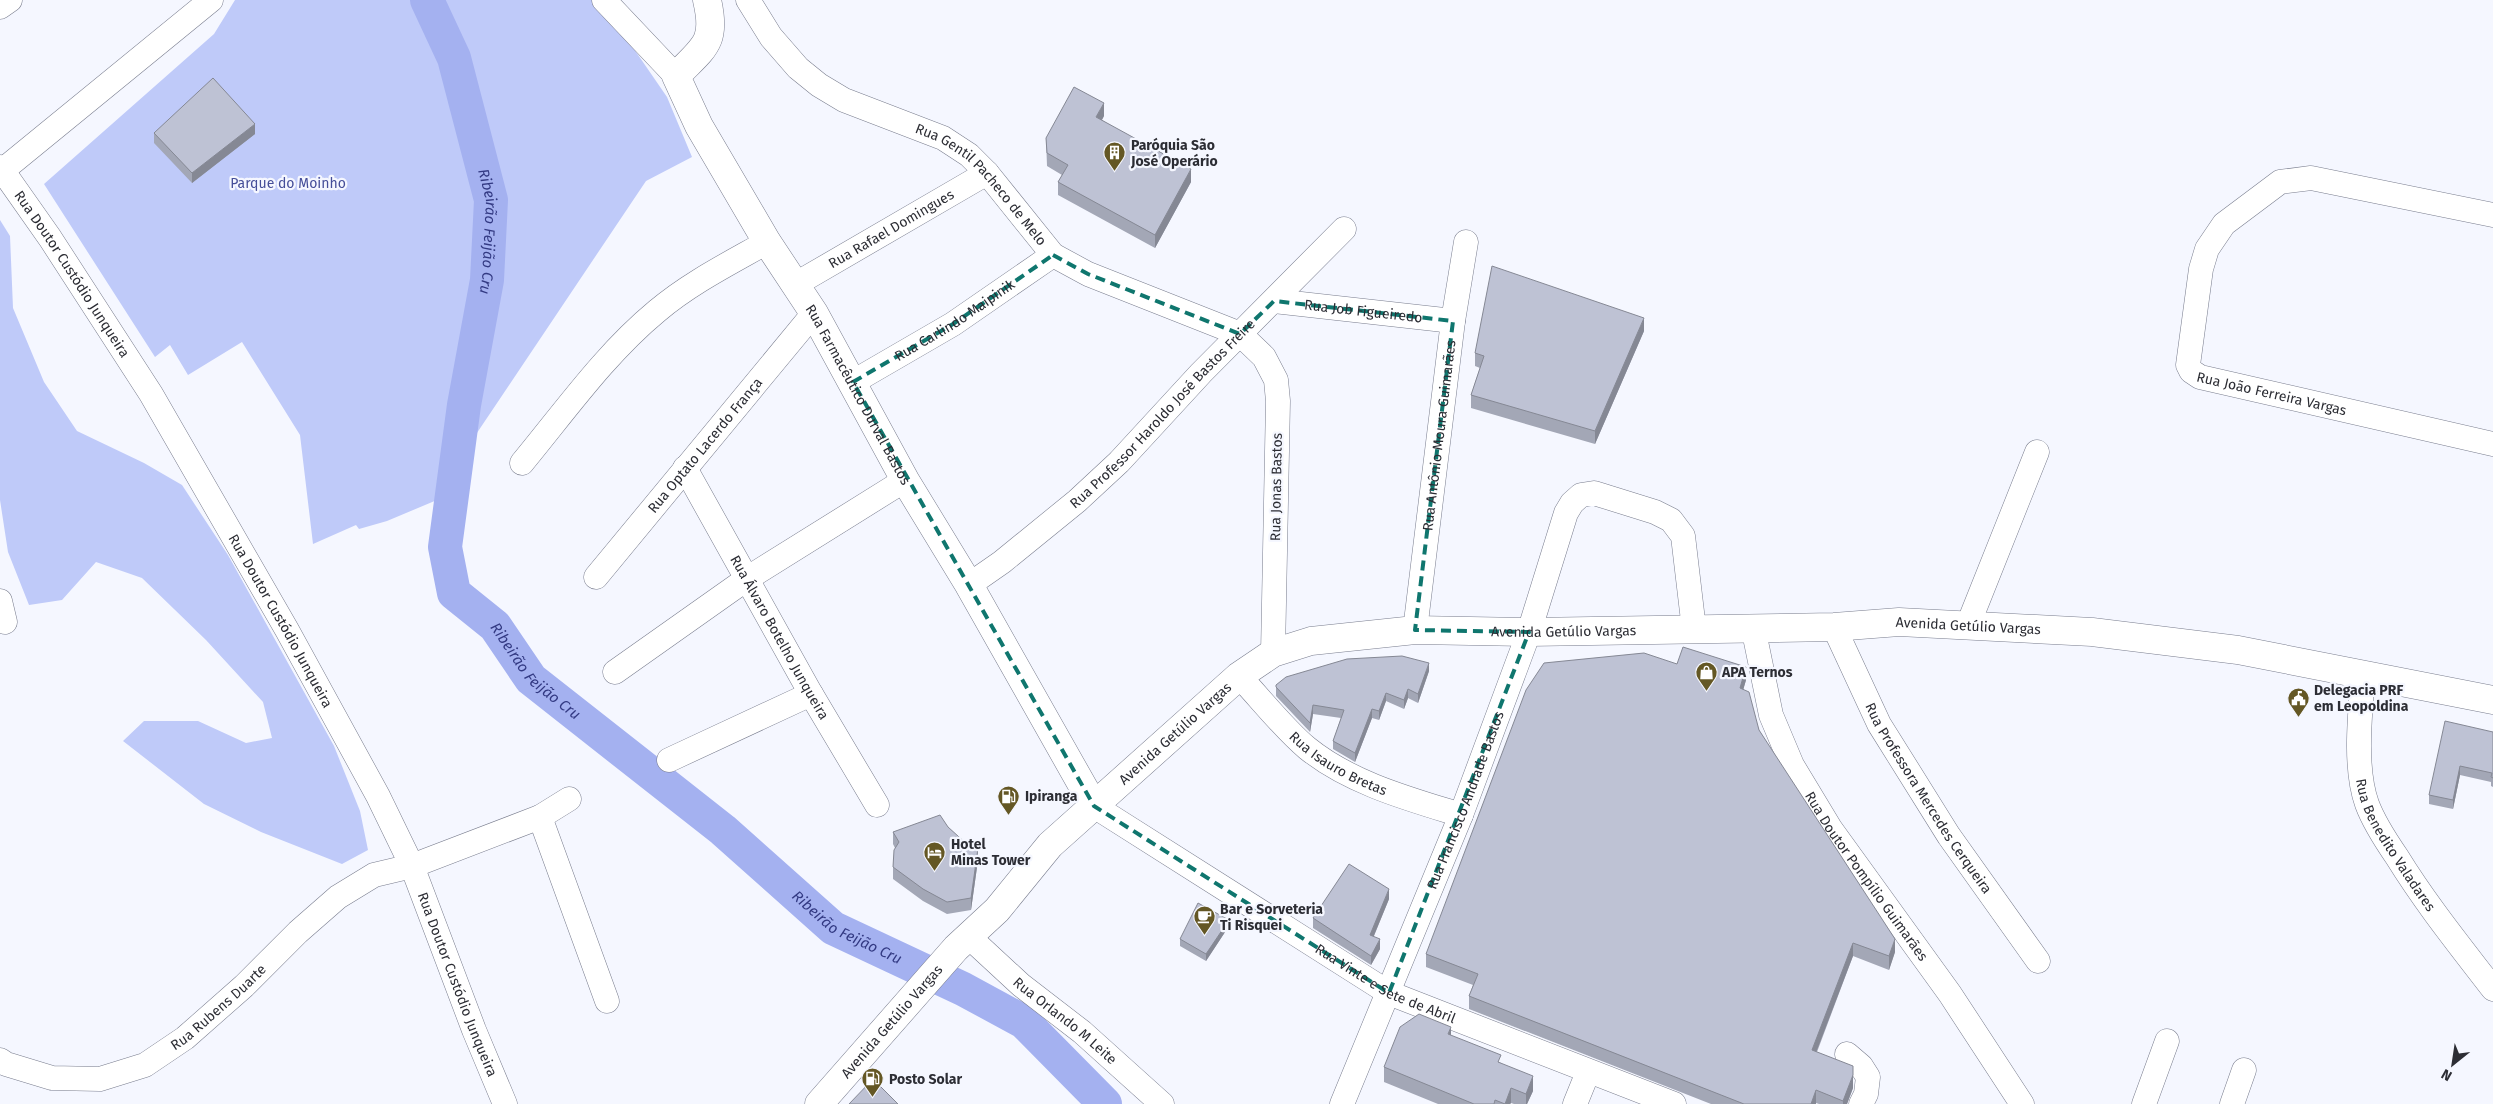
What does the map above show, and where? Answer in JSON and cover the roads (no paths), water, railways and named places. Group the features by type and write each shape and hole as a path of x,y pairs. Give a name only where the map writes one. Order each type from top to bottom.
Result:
{"main road":[{"path":"676,76 704,47 711,36 712,21 707,0"},
{"name":"Rua Farmacêutico Durval Bastos","path":"676,76 699,126 767,242 814,313 906,480 969,585 1094,806"},
{"name":"Avenida Getúlio Vargas","path":"819,1104 962,942 997,910 1050,845 1239,676 1273,653 1311,641 1414,630 1528,632 1834,627 1899,622 1968,625 2092,632 2238,650 2493,700"}],"street":[{"path":"0,7 10,0"},
{"path":"2,169 210,0"},
{"name":"Rua Farmacêutico Durval Bastos","path":"604,0 676,76"},
{"name":"Rua Gentil Pacheco de Melo","path":"748,0 771,37 798,68 819,84 844,100 943,138 970,155 987,173 1053,255 1088,274 1240,334"},
{"name":"Rua Doutor Custódio Junqueira","path":"2,169 151,394 287,630 378,796 412,866 474,1030 505,1104"},
{"name":"Rua Rafael Domingues","path":"796,284 987,173"},
{"name":"Rua João Ferreira Vargas","path":"2493,216 2312,178 2280,182 2224,224 2207,249 2201,269 2188,365 2191,371 2200,377 2493,444"},
{"name":"Rua Professor Haroldo José Bastos Freire","path":"969,585 1002,562 1069,507 1119,462 1240,334 1274,302 1344,229"},
{"path":"522,463 622,344 658,310 696,284 767,242"},
{"name":"Rua Antônio Moura Guimarães","path":"1414,630 1453,321 1466,242"},
{"name":"Rua Carlindo Maipinik","path":"853,382 953,324 1053,255"},
{"name":"Rua Job Figueiredo","path":"1274,302 1453,321"},
{"name":"Rua Optato Lacerdo França","path":"596,577 814,313"},
{"name":"Rua Jonas Bastos","path":"1240,334 1264,356 1276,380 1278,401 1273,653"},
{"path":"1968,625 2038,452"},
{"name":"Rua Álvaro Botelho Junqueira","path":"685,468 811,694 877,805"},
{"path":"615,672 748,578 906,480"},
{"name":"Rua Francisco Andrade Bastos","path":"1342,1104 1461,815 1528,632 1566,513 1572,503 1581,496 1594,493 1655,512 1671,520 1683,536 1694,629"},
{"name":"Rua Doutor Pompílio Guimarães","path":"1753,627 1771,714 1792,765 1830,828 1950,994 2022,1104"},
{"name":"Rua Professora Mercedes Cerqueira","path":"1834,627 1879,724 1950,836 2038,961"},
{"name":"Rua Isauro Bretas","path":"1239,676 1308,748 1348,772 1387,792 1461,815"},
{"name":"Rua Benedito Valadares","path":"2363,676 2360,719 2361,755 2367,804 2385,839 2421,896 2493,989"},
{"path":"669,760 811,694"},
{"name":"Rua Rubens Duarte","path":"0,1060 6,1064 52,1078 100,1079 145,1065 200,1025 244,986 298,932 338,897 374,875 412,866 540,817 569,800"},
{"name":"Rua Vinte e Sete de Abril","path":"1094,806 1389,993 1674,1104"},
{"path":"540,817 607,1001"},
{"name":"Rua Orlando M Leite","path":"962,942 1082,1032 1162,1104"},
{"path":"2144,1104 2167,1041"},
{"path":"1847,1054 1861,1066 1868,1077 1866,1094 1861,1104"},
{"path":"2232,1104 2244,1070"},
{"path":"1575,1104 1588,1072"}],"waterway":[{"name":"Ribeirão Feijão Cru","path":"427,0 454,58 491,200 487,280 464,405 445,547 454,593 495,626 531,679 723,830 833,928 963,989 1024,1022 1105,1104"}],"place":[{"name":"Paróquia São José Operário","path":"1115,172"},
{"name":"APA Ternos","path":"1706,691"},
{"name":"Delegacia PRF em Leopoldina","path":"2298,717"},
{"name":"Ipiranga","path":"1009,815"},
{"name":"Hotel Minas Tower","path":"935,871"},
{"name":"Bar e Sorveteria Ti Risquei","path":"1204,936"},
{"name":"Posto Solar","path":"873,1098"}],"park label":[{"name":"Parque do Moinho","path":"288,183"}]}
